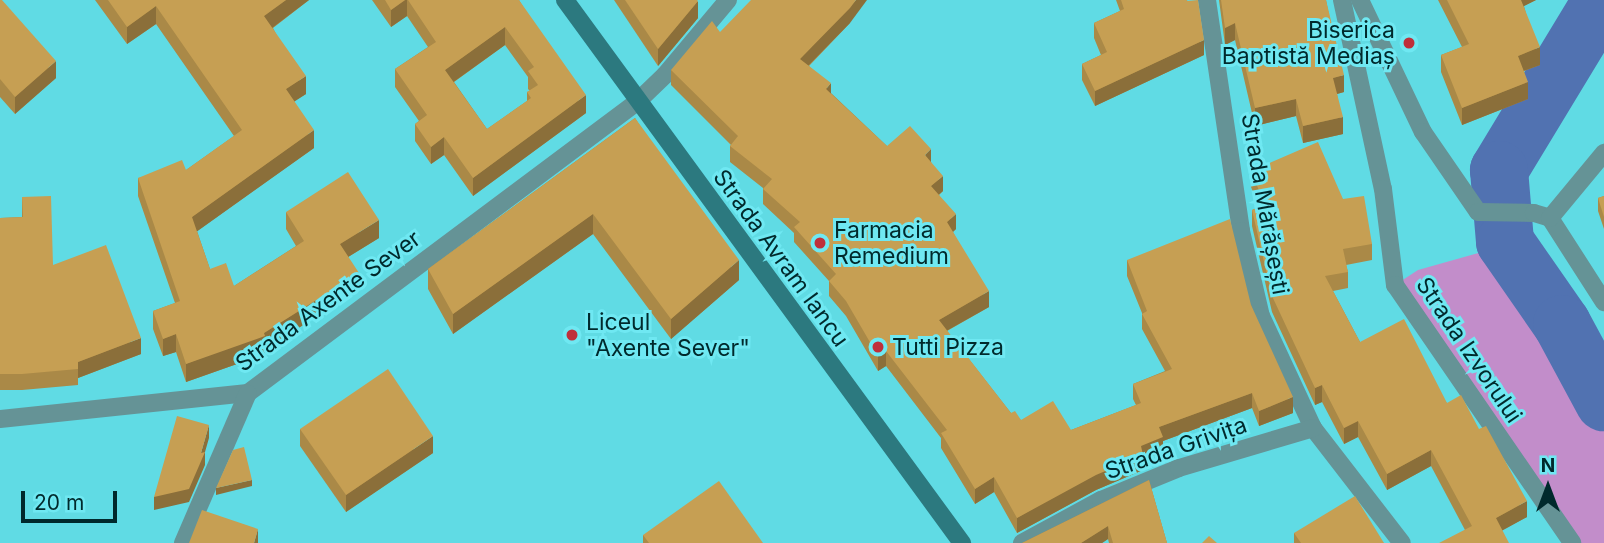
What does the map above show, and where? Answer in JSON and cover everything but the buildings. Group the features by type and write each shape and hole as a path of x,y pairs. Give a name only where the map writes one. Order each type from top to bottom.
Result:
{"main road":[{"name":"Strada Avram Iancu","path":"565,0 962,543"}],"street":[{"name":"Strada Axente Sever","path":"0,419 248,393 637,102 665,75 728,0"},
{"name":"Strada Mărășești","path":"1207,0 1241,231 1261,316 1313,428 1402,543"},
{"name":"Strada Izvorului","path":"1342,0 1383,189 1395,285 1572,543"},
{"path":"1360,0 1423,132 1478,212 1542,216 1604,153"},
{"path":"1542,216 1604,302"},
{"path":"183,543 248,393"},
{"name":"Strada Grivița","path":"1022,543 1101,500 1179,468 1313,428"}],"shaded area":[{"path":"1489,250 1562,340 1604,424 1604,543 1572,543 1395,285 1418,270"}],"waterway":[{"path":"1602,0 1499,170 1505,242 1562,324 1604,402"}],"place":[{"name":"Biserica Baptistă Mediaș","path":"1409,43"},
{"name":"Farmacia Remedium","path":"820,243"},
{"name":"Liceul \"Axente Sever\"","path":"572,335"},
{"name":"Tutti Pizza","path":"878,347"}]}
